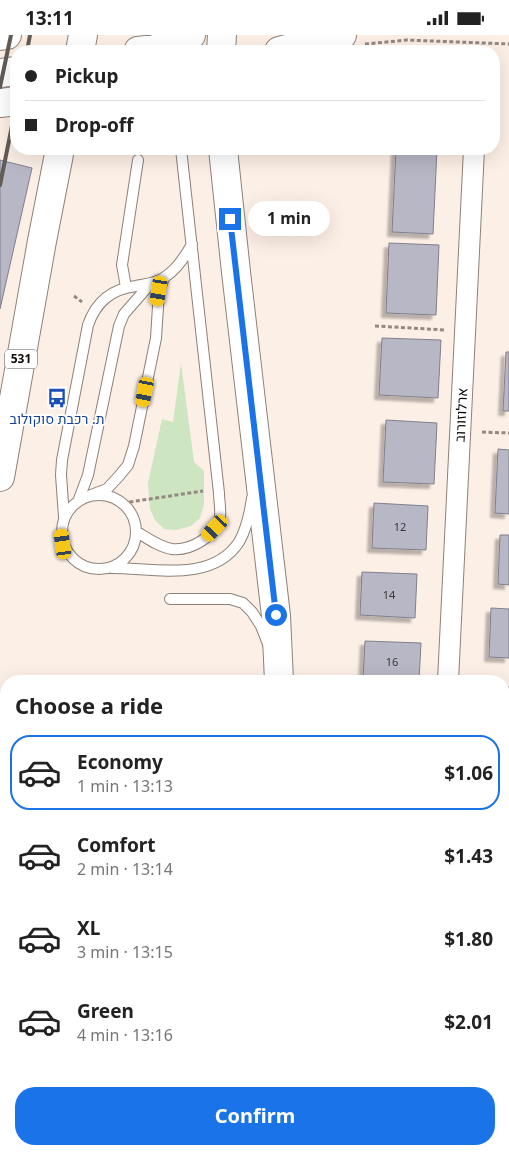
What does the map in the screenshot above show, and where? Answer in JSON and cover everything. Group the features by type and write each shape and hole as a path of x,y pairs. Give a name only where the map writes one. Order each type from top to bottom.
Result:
{"main road":[{"path":"0,36 8,35"},
{"path":"316,45 351,40"},
{"name":"531","path":"0,477 59,155"},
{"path":"224,155 276,615 279,675"}],"street":[{"name":"ארלוזורוב","path":"448,675 474,155"}],"lane":[{"path":"137,532 158,544 172,549 186,547 208,536 215,528 220,516 219,489 182,155"},
{"path":"126,287 122,265 138,160"},
{"path":"64,517 61,475 62,459 88,325 92,314 101,302 126,287 152,283 164,278 183,260 192,244"},
{"path":"91,495 105,494 118,499 129,509 136,524 137,532 134,545 126,558 114,566 101,569 89,568 78,563 69,554 63,544 61,529 64,517 70,507 79,499 107,489 128,465 134,446 156,338 159,291 164,278"},
{"path":"79,499 88,475 119,326 124,314 152,283"},
{"path":"106,568 180,570 202,568 218,562 239,541 248,519 259,467"},
{"path":"170,599 230,599 243,603 252,612 261,626 278,675"}],"path":[{"path":"351,40 407,40 509,45"},
{"path":"375,326 465,331"},
{"path":"461,430 509,433"},
{"path":"123,503 219,489"}],"green space":[{"path":"181,363 194,462 204,471 204,505 200,518 191,526 176,530 164,529 155,520 150,509 148,483 162,419 173,422"}],"building":[{"path":"396,155 437,155 433,234 392,232"},
{"path":"0,160 32,168 0,309"},
{"path":"389,243 439,245 436,315 386,313"},
{"path":"382,338 441,340 438,398 379,395"},
{"path":"506,352 509,352 509,411 503,411"},
{"path":"386,420 437,423 434,484 383,482"},
{"path":"498,449 509,450 509,514 495,513"},
{"path":"374,503 428,506 426,550 372,548"},
{"path":"500,535 509,535 509,585 498,584"},
{"path":"362,572 417,574 415,618 360,615"},
{"path":"491,608 509,609 509,658 489,657"},
{"path":"365,641 421,643 419,675 363,675"}],"railway":[{"path":"0,87 11,35"},
{"path":"28,45 30,35"},
{"path":"0,185 10,136"}],"place":[{"name":"ת. רכבת סוקולוב","path":"57,398"}],"route":[{"path":"230,219 276,615"}]}
